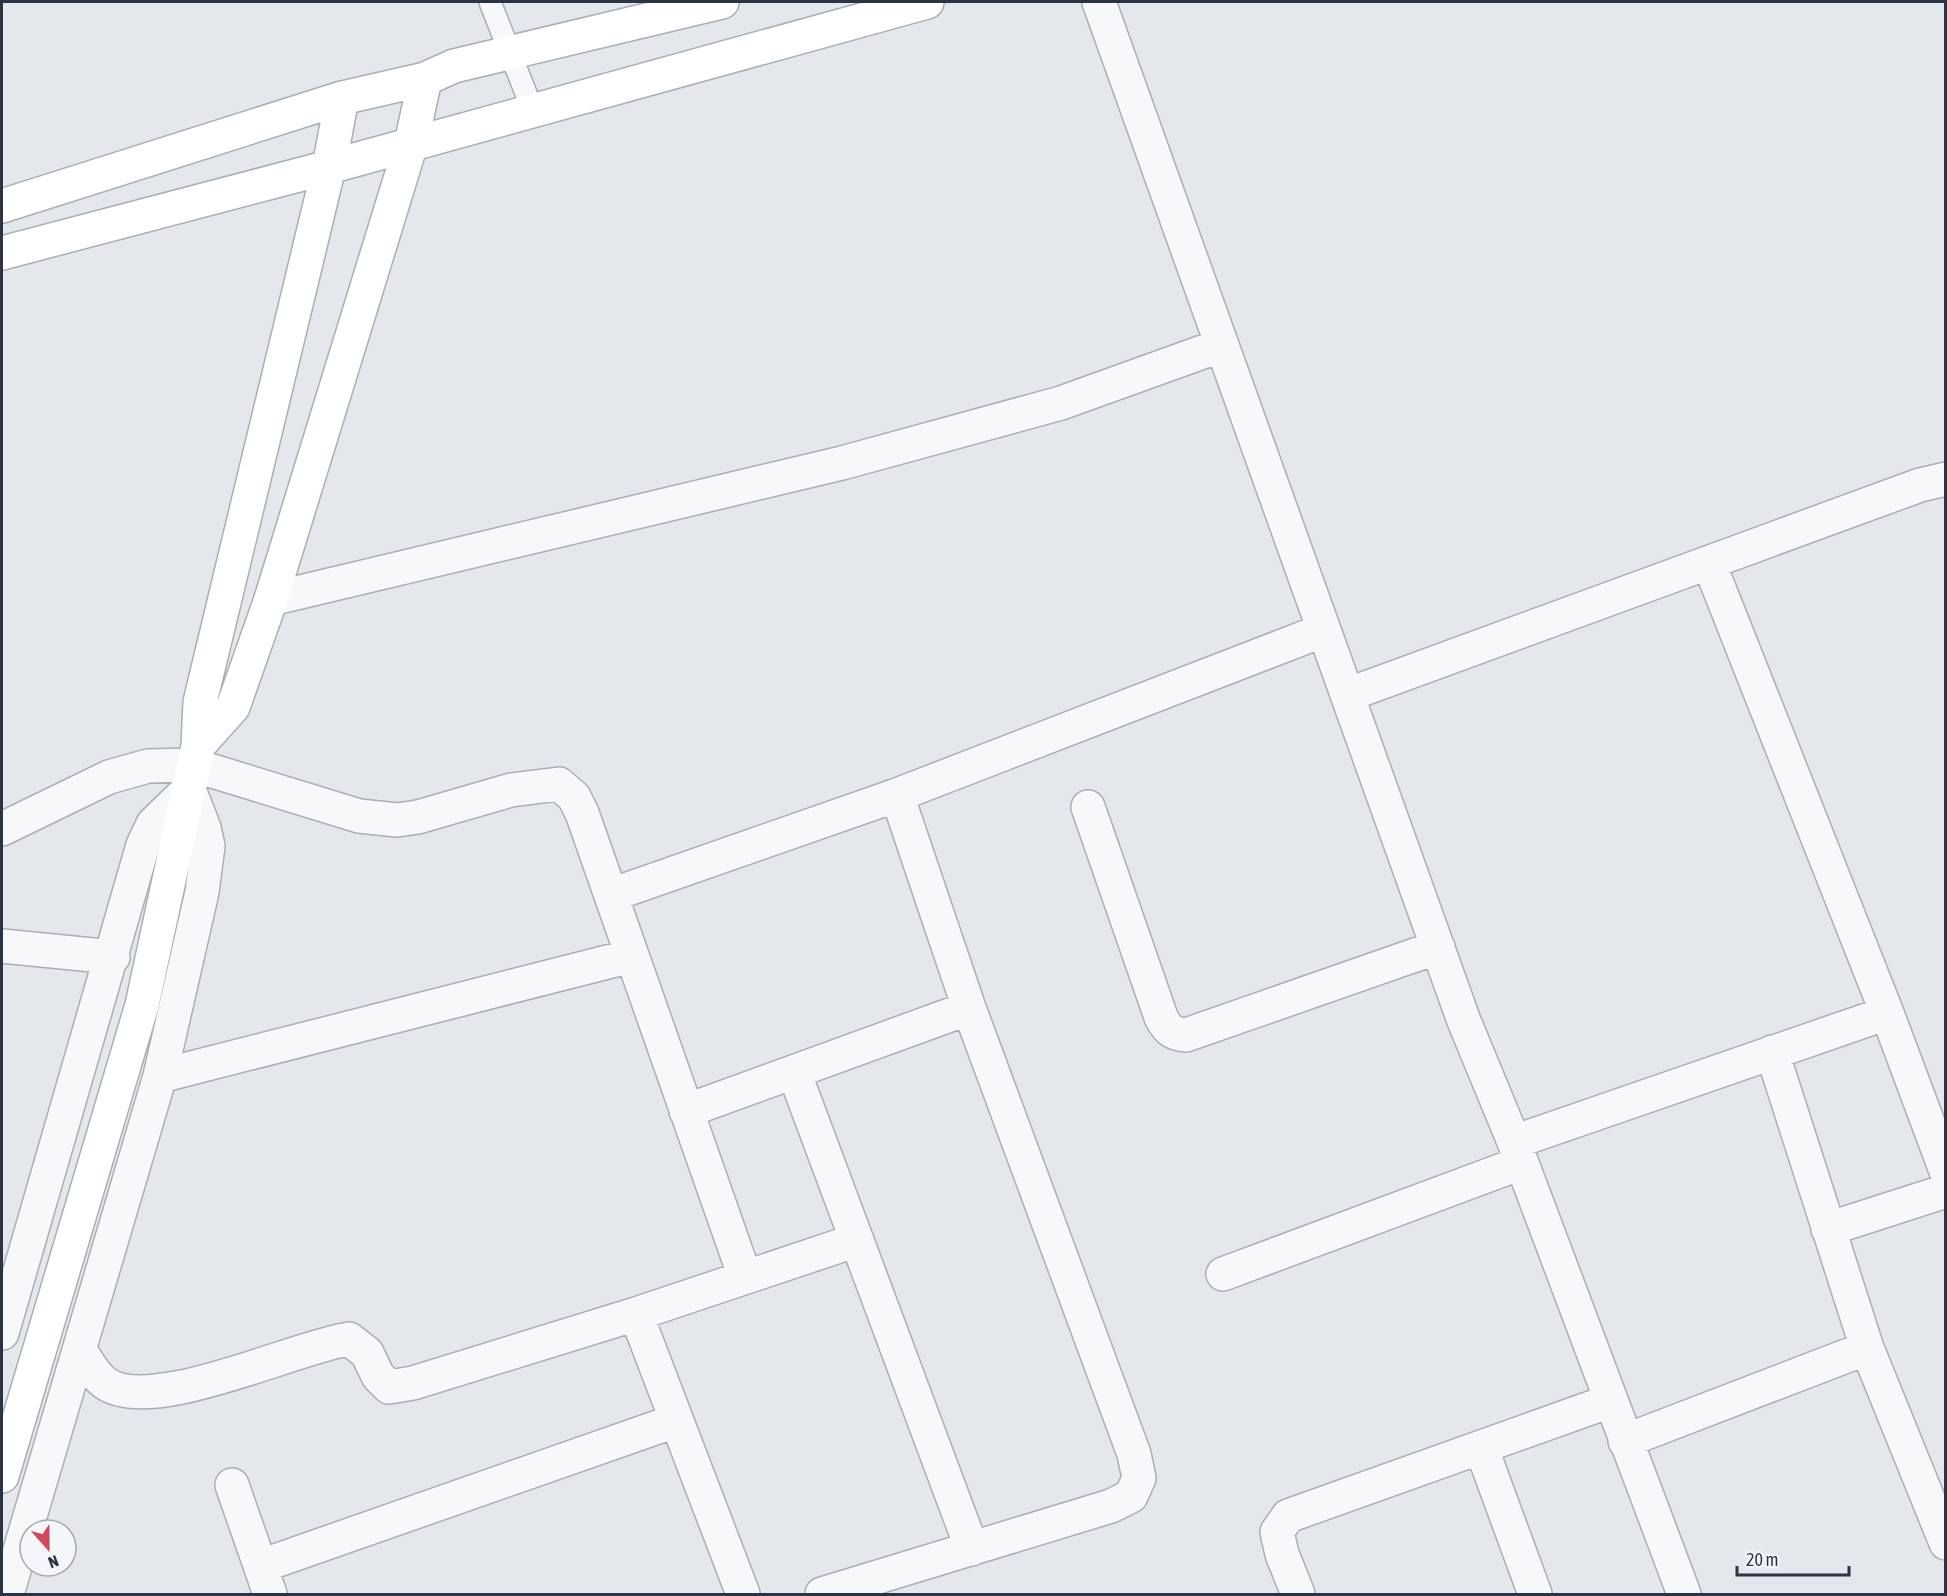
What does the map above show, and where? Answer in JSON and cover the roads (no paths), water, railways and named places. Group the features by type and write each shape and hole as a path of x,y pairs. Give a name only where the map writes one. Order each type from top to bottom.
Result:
{"main road":[{"path":"2,206 342,98 425,79 454,66 722,2"},
{"path":"2,253 329,167 927,2"},
{"path":"193,767 233,707 271,599 411,144 425,79"},
{"path":"2,1476 142,1005 193,767 200,702 329,167 342,98"}],"street":[{"path":"1099,2 1464,1021 1518,1152 1684,1594"},
{"path":"271,599 842,463 1061,403 1222,345"},
{"path":"1347,695 1920,485 1946,479"},
{"path":"1708,563 1887,1013 1946,1171"},
{"path":"611,895 897,795 1324,630"},
{"path":"2,829 128,770 148,766 193,767 359,816 397,820 418,817 511,790 559,784 574,797 582,813 745,1277"},
{"path":"2,1333 143,845 153,824 193,767"},
{"path":"8,1594 160,1076 202,892 208,846 193,767"},
{"path":"822,1594 1110,1506 1131,1496 1139,1478 1134,1454 969,1008 897,795"},
{"path":"1088,807 1161,1017 1166,1027 1175,1034 1186,1035 1438,947"},
{"path":"2,946 112,957"},
{"path":"160,1076 631,956"},
{"path":"686,1111 969,1008"},
{"path":"1223,1274 1518,1152 1772,1052 1887,1013"},
{"path":"1772,1052 1867,1348 1946,1543"},
{"path":"794,1072 972,1549"},
{"path":"1828,1229 1946,1191"},
{"path":"80,1350 105,1383 128,1392 165,1391 269,1363 324,1343 349,1339 367,1353 378,1376 389,1387 413,1383 636,1314 857,1240"},
{"path":"636,1314 743,1594"},
{"path":"1625,1440 1867,1348"},
{"path":"1298,1594 1282,1554 1277,1532 1288,1516 1610,1401"},
{"path":"232,1485 266,1580 675,1421"},
{"path":"1481,1447 1535,1594"}],"lane":[{"path":"490,2 533,111"}]}
